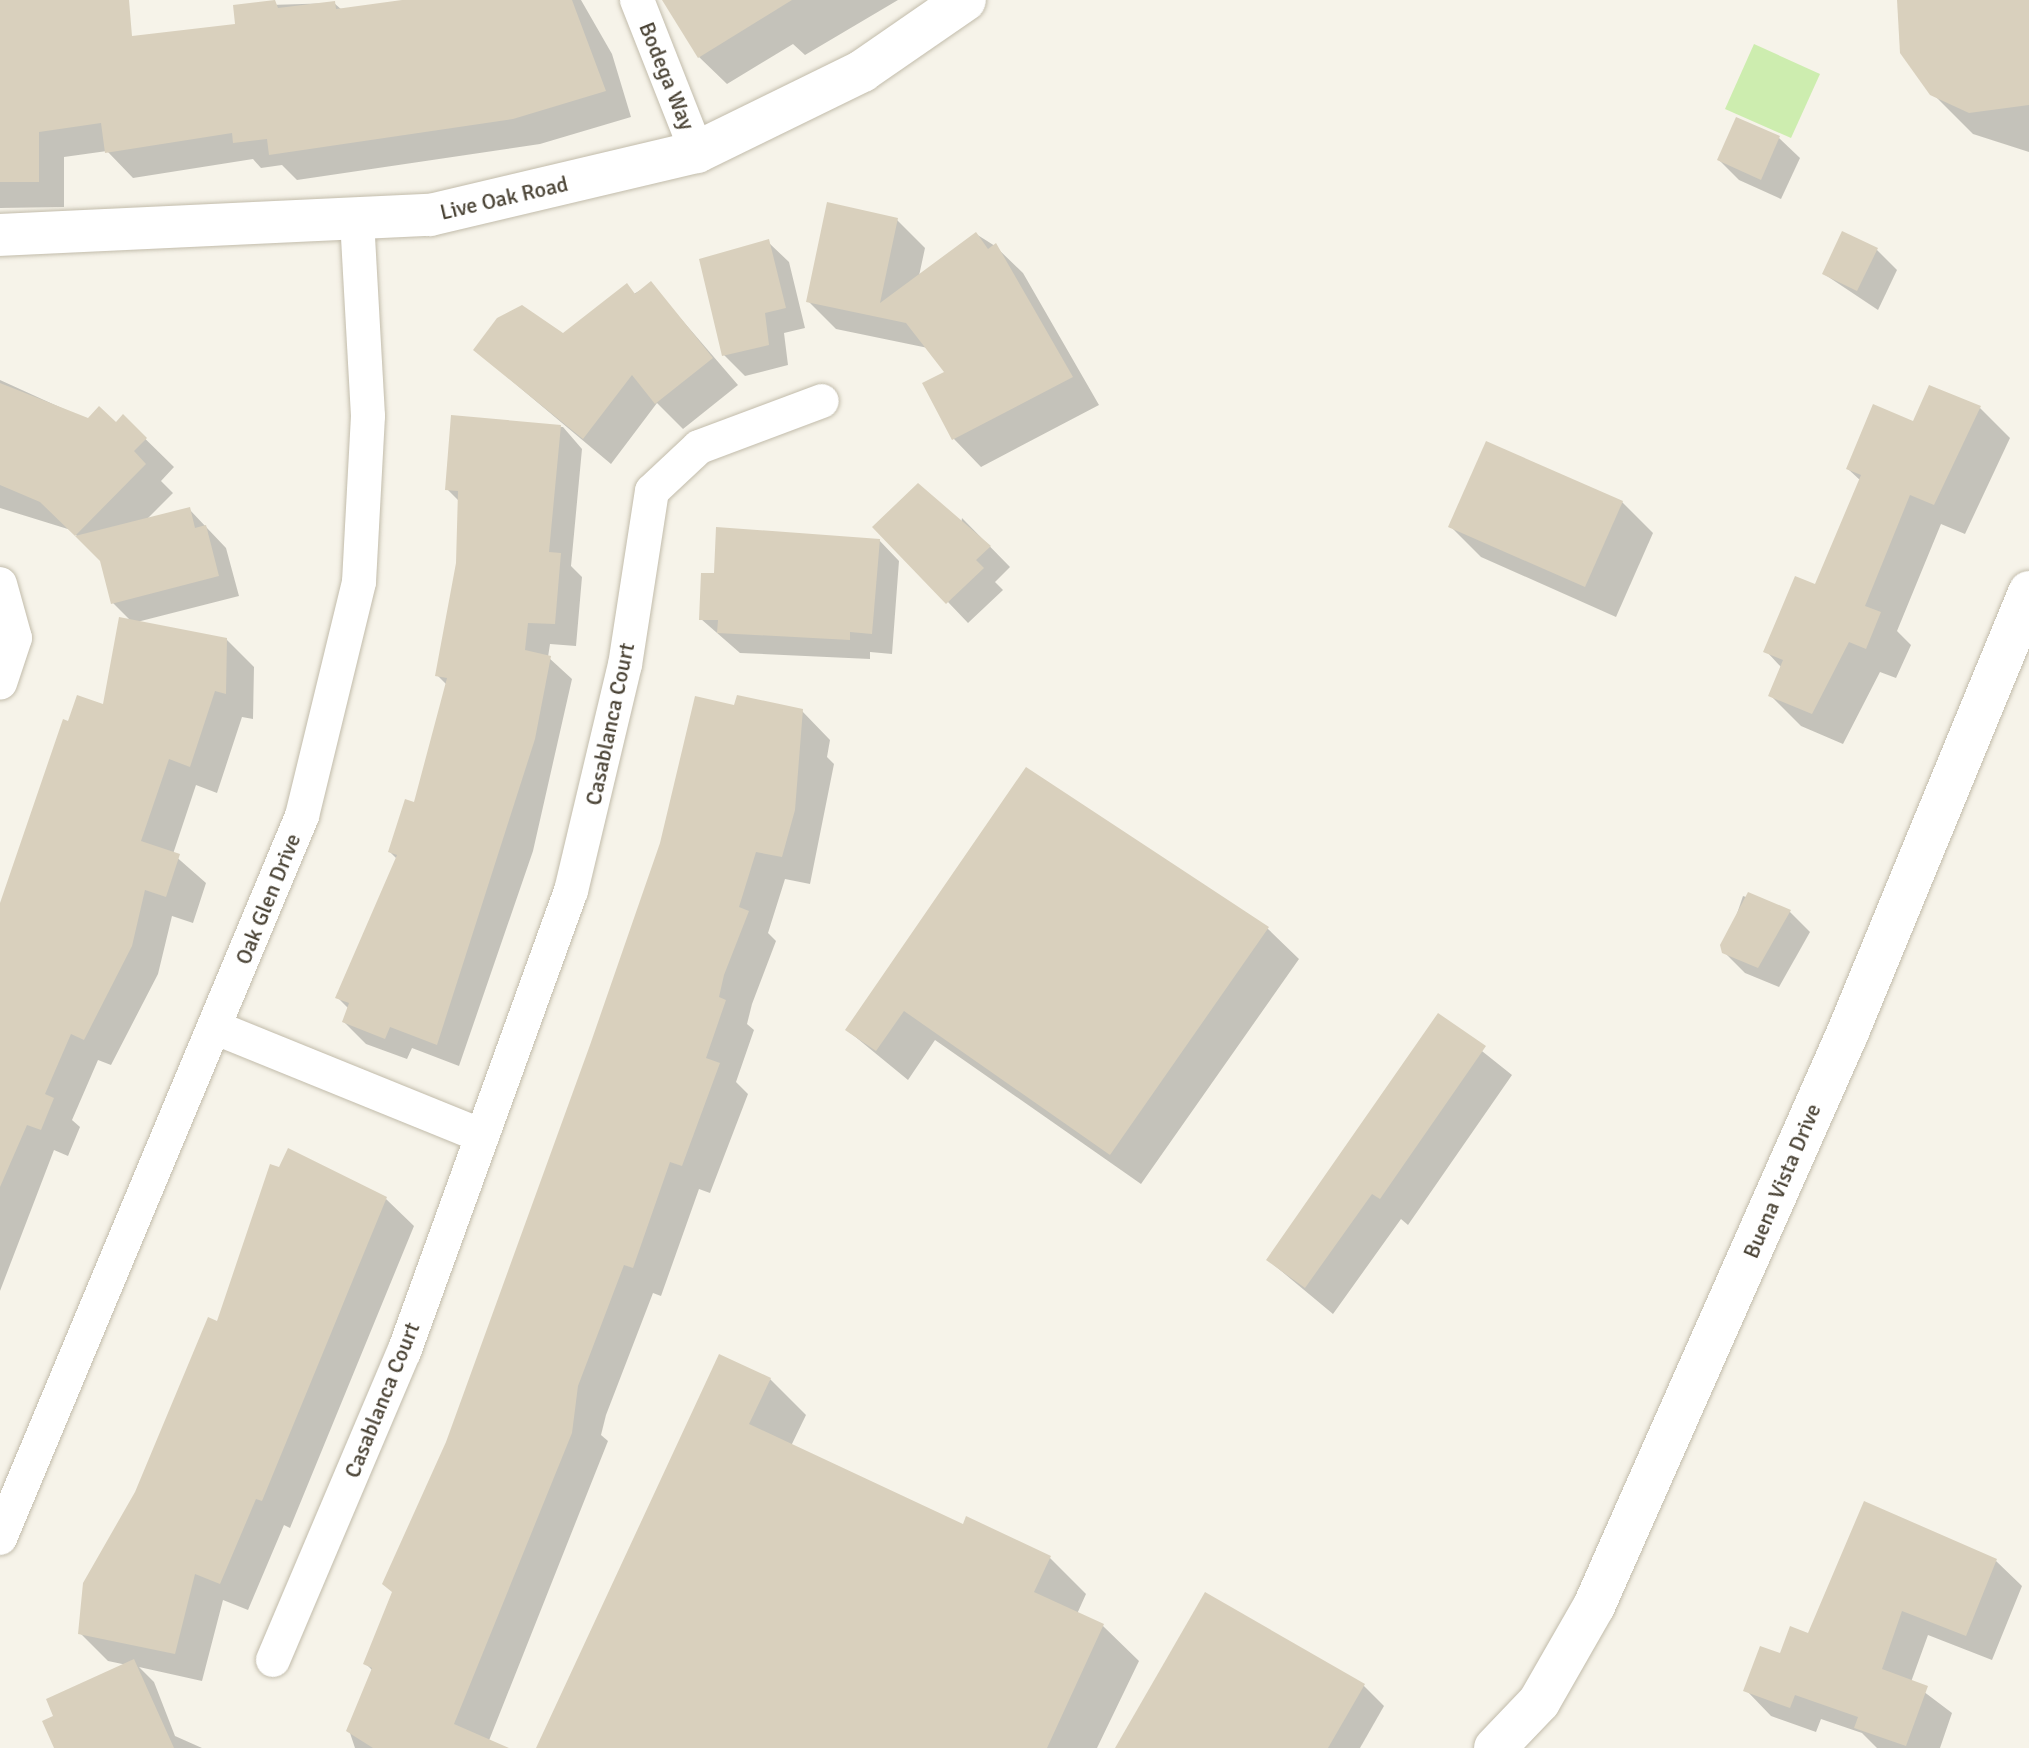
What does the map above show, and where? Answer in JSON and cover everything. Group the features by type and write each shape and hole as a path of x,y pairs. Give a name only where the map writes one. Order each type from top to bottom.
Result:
{"street":[{"name":"Bodega Way","path":"637,0 697,152"},
{"name":"Live Oak Road","path":"0,235 357,221 430,215 697,152 862,71 965,0"},
{"name":"Oak Glen Drive","path":"0,1538 216,1028 302,816 359,582 368,416 357,221"},
{"name":"Casablanca Court","path":"273,1660 404,1352 571,891 625,665 652,491 699,447 822,401"},
{"path":"0,584 15,638 0,683"},
{"name":"Buena Vista Drive","path":"1495,1748 1539,1702 1594,1606 1801,1140 2025,612"},
{"path":"216,1028 482,1136"}],"green space":[{"path":"1754,44 1820,74 1791,138 1725,109"}],"building":[{"path":"0,0 129,0 132,36 235,24 233,5 275,0 278,8 335,1 336,9 402,0 572,0 606,91 513,119 269,155 267,139 233,143 232,133 105,153 101,123 39,132 39,182 0,182"},
{"path":"662,0 792,0 698,58"},
{"path":"1897,0 2029,0 2029,105 1969,113 1930,95 1900,53"},
{"path":"1736,117 1780,136 1761,180 1717,160"},
{"path":"827,202 898,218 880,303 976,232 988,249 996,243 1073,377 952,440 922,383 944,372 906,323 806,302"},
{"path":"1842,231 1878,248 1857,291 1822,274"},
{"path":"769,239 786,308 765,313 769,345 722,356 699,259"},
{"path":"651,281 713,358 655,404 632,375 583,439 473,350 497,318 522,305 563,333 627,283 635,294"},
{"path":"0,383 88,418 99,406 116,422 123,414 147,438 134,451 146,464 75,536 40,502 0,485"},
{"path":"1929,385 1981,406 1934,505 1910,495 1865,606 1881,612 1866,649 1849,642 1812,714 1768,696 1783,660 1763,652 1795,576 1815,584 1861,475 1846,469 1873,404 1913,421"},
{"path":"451,415 561,425 549,552 561,553 555,624 528,623 525,650 551,656 535,739 437,1045 390,1027 385,1039 342,1022 349,1003 335,998 397,855 388,852 405,799 414,802 447,678 435,676 456,563 458,491 445,490"},
{"path":"1486,441 1623,501 1585,587 1448,527"},
{"path":"918,483 991,546 976,560 984,568 946,604 872,527"},
{"path":"190,507 195,528 206,525 219,576 111,604 100,561 75,536"},
{"path":"716,527 880,539 872,634 850,632 850,640 717,633 718,620 699,620 701,573 714,573"},
{"path":"119,617 227,638 226,694 215,691 190,767 169,759 141,841 180,854 166,897 145,890 132,946 84,1040 71,1034 45,1094 54,1098 41,1130 27,1125 0,1187 0,903 63,719 68,721 77,695 103,704"},
{"path":"737,695 803,709 795,810 782,857 756,852 739,907 749,911 724,975 719,997 726,1000 706,1058 720,1063 682,1166 670,1162 633,1268 624,1265 578,1386 572,1433 454,1724 509,1748 373,1748 346,1731 372,1668 363,1664 392,1592 382,1584 446,1442 590,1045 660,843 695,696 734,705"},
{"path":"1026,767 1269,927 1110,1155 904,1011 876,1051 845,1030"},
{"path":"1748,892 1791,910 1758,968 1722,953 1720,945"},
{"path":"1438,1013 1486,1046 1380,1199 1372,1194 1305,1288 1266,1260"},
{"path":"288,1148 387,1197 262,1501 256,1499 220,1584 195,1574 175,1654 78,1634 83,1583 135,1492 208,1317 217,1321 270,1164 279,1167"},
{"path":"719,1354 771,1378 749,1424 963,1524 966,1516 1051,1556 1034,1592 1104,1624 1047,1748 536,1748"},
{"path":"1864,1501 1997,1559 1966,1636 1902,1611 1882,1669 1928,1686 1906,1746 1854,1728 1858,1717 1795,1695 1790,1708 1743,1691 1760,1646 1780,1653 1790,1626 1808,1633"},
{"path":"1205,1592 1365,1684 1328,1748 1115,1748"},
{"path":"134,1659 174,1748 54,1748 42,1721 53,1716 46,1699"}]}
